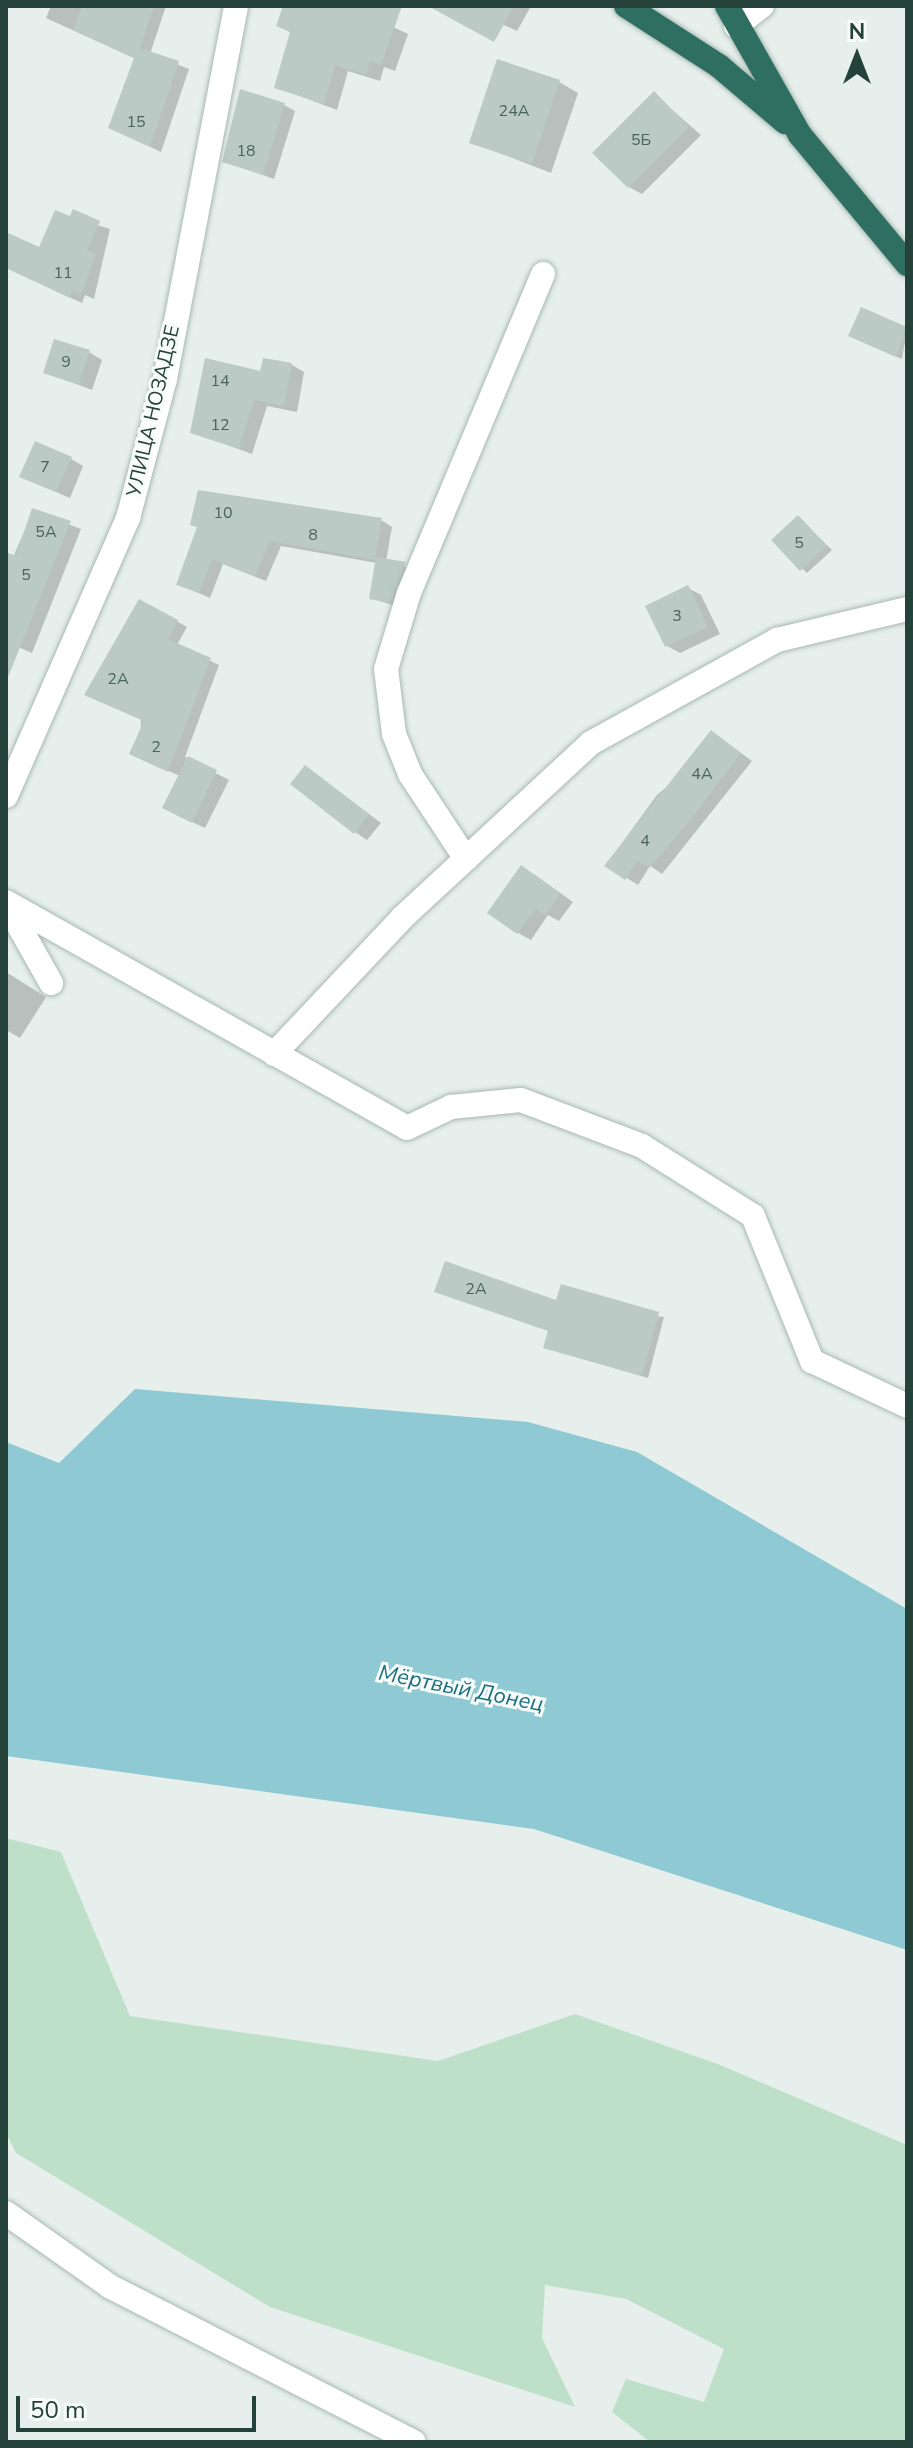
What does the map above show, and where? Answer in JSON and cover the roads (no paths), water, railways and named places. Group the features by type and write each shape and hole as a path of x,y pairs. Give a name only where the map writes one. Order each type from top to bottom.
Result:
{"highway":[{"path":"626,6 719,66 800,135"},
{"path":"731,16 800,135 907,264"}],"street":[{"name":"УЛИЦА НОЗАДЗЕ","path":"6,796 128,518 165,379 236,6"},
{"path":"731,16 762,6"},
{"path":"466,859 410,774 394,734 386,669 409,593 543,274"},
{"path":"274,1054 466,859 591,743 777,640 907,609"},
{"path":"6,902 407,1128 451,1107 521,1100 642,1146 753,1216 812,1361 907,1406"},
{"path":"6,902 51,983"},
{"path":"6,2213 111,2287 414,2442"}],"water":[{"name":"Мёртвый Донец","path":"135,1389 528,1422 637,1452 907,1609 907,1950 534,1829 6,1756 6,1442 59,1463"}]}
